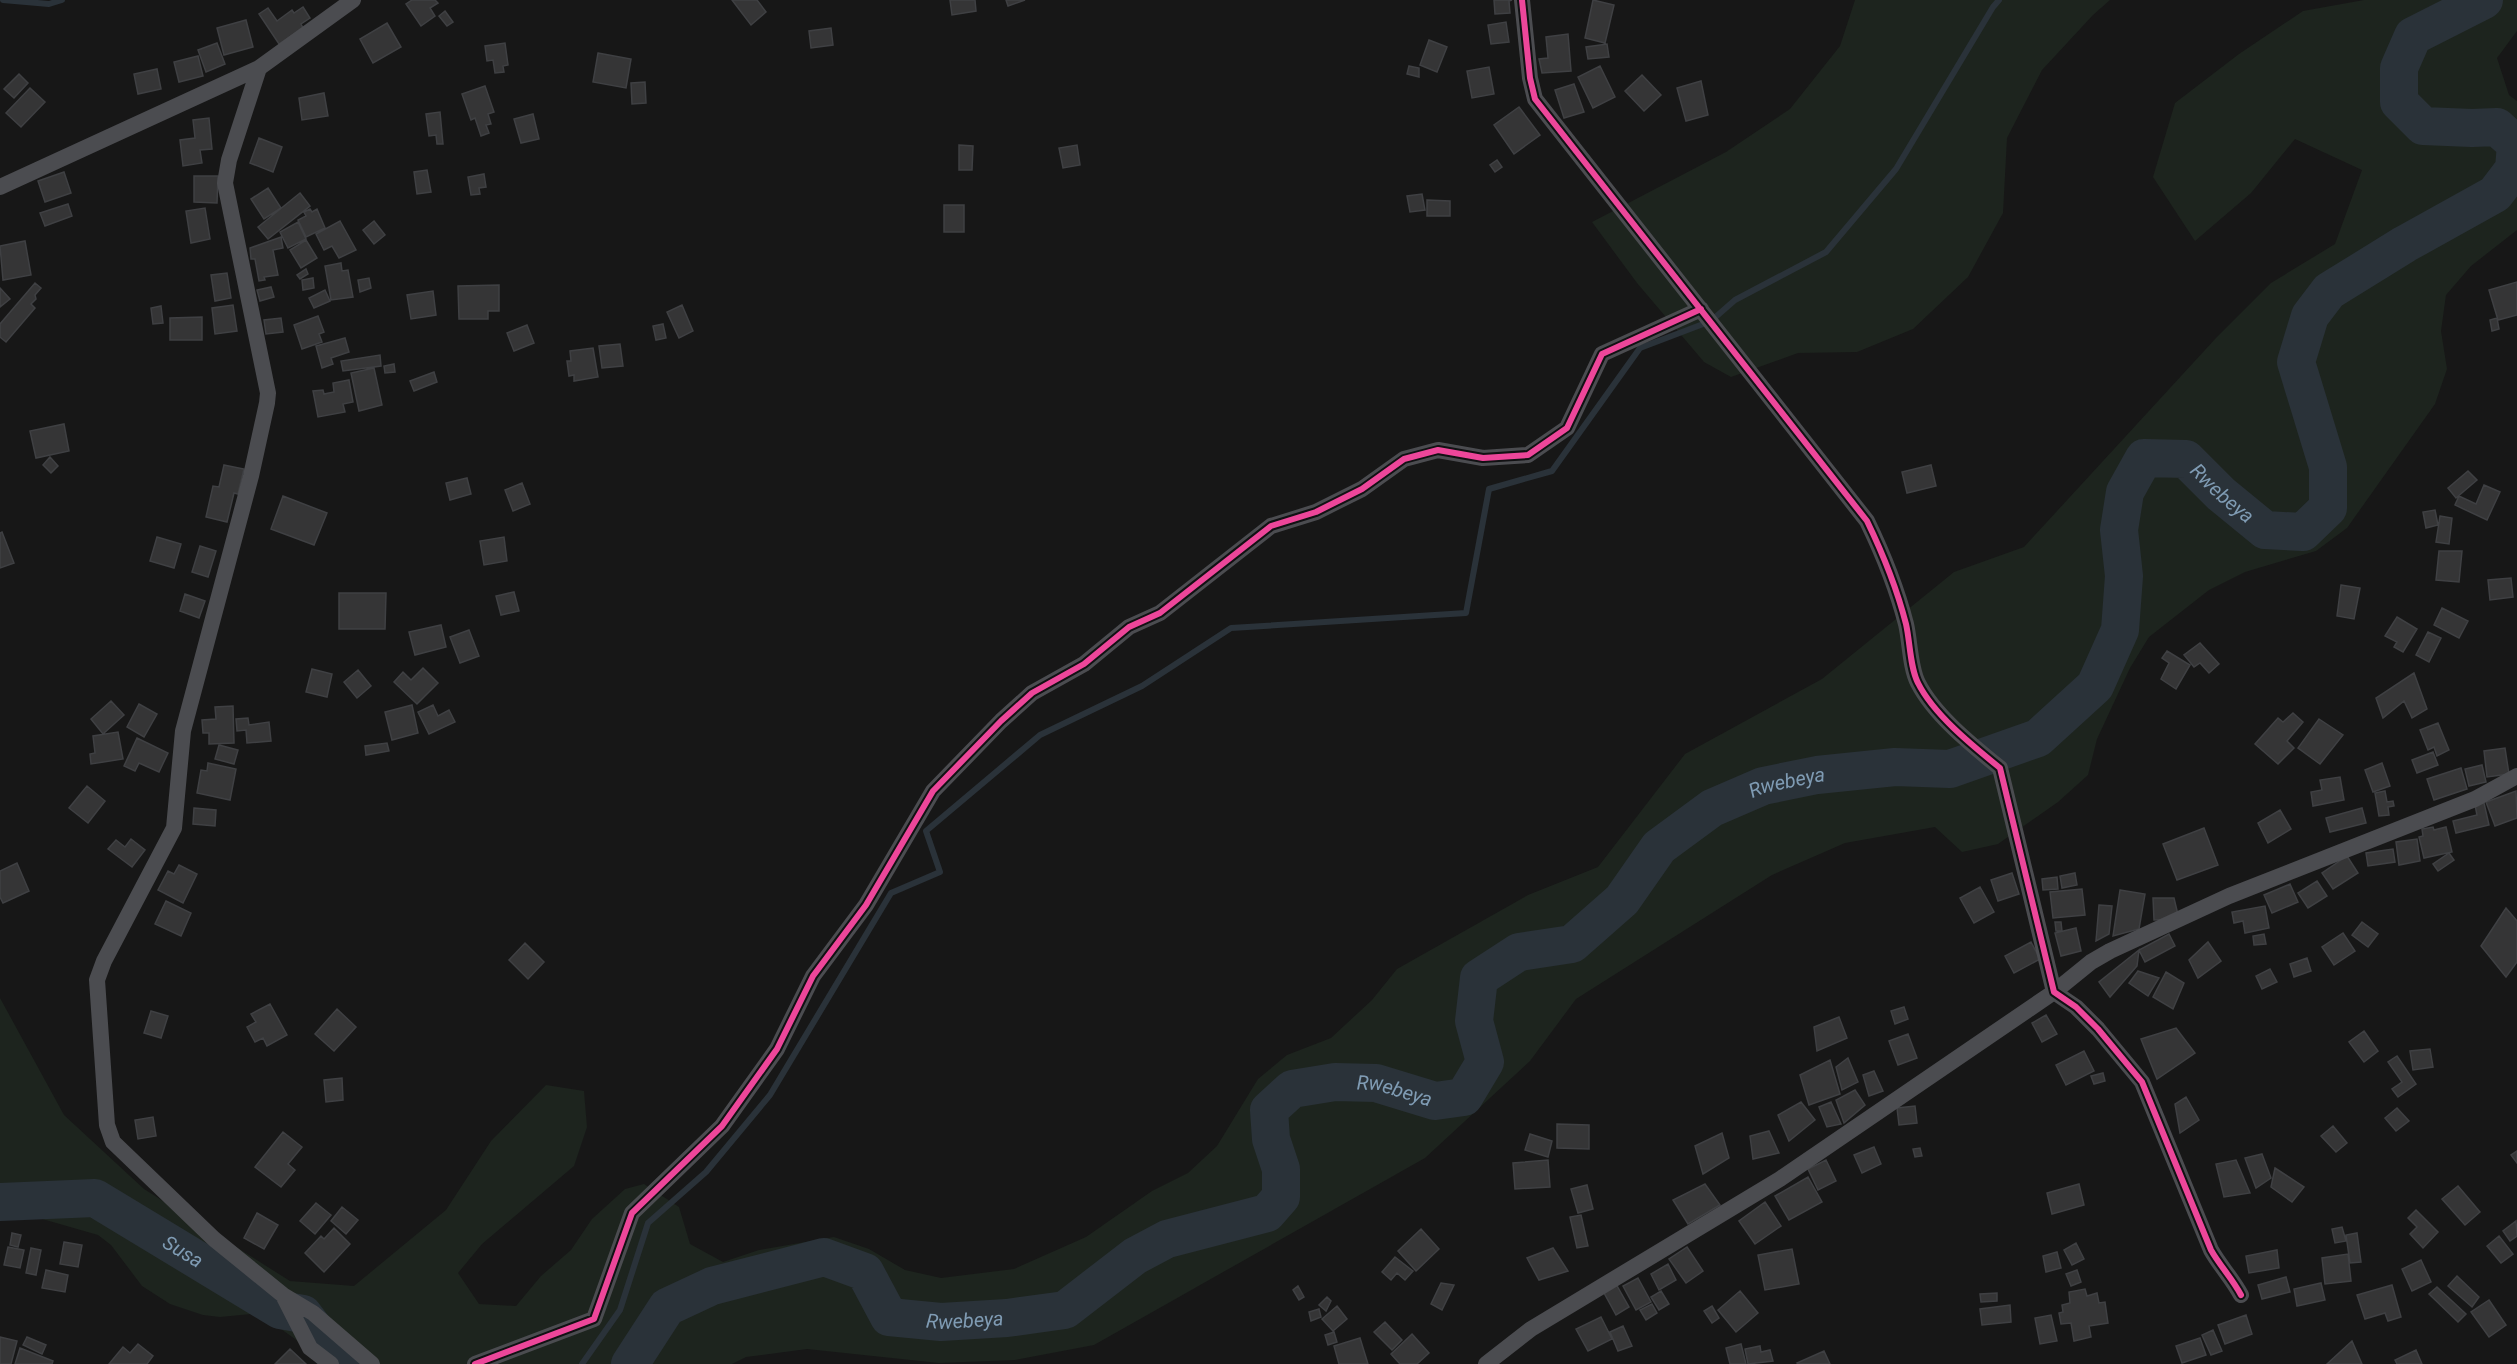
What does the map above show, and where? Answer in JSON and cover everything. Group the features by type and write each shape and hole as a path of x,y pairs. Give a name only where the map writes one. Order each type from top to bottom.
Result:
{"street":[{"path":"0,187 259,68 352,0"},
{"path":"1522,0 1530,78 1535,99 1867,521 1900,601 1916,680 1930,702 1975,747 2000,768 2054,992 2076,1007 2091,1022 2142,1082 2211,1250 2218,1262 2229,1273 2241,1294"},
{"path":"259,68 229,160 225,183 268,393 267,403 251,476 183,731 174,828 104,961 97,980 107,1125 113,1142 214,1239 283,1295 313,1313 372,1364"},
{"path":"475,1364 594,1319 632,1213 722,1126 777,1049 813,976 866,905 933,791 1032,693 1084,664 1129,627 1160,613 1271,526 1316,512 1362,489 1404,459 1438,450 1483,458 1528,455 1567,428 1602,354 1701,309"},
{"path":"1486,1364 1531,1329 1780,1179 2054,992 2091,962 2110,951 2229,896 2475,799 2517,776"},
{"path":"283,1295 310,1348 331,1364"}],"shaded area":[{"path":"1855,0 2110,0 2042,70 2007,138 2003,213 1968,277 1913,329 1857,352 1798,353 1731,377 1704,362 1637,283 1592,222 1726,152 1790,109 1840,46"},
{"path":"2364,0 2517,0 2517,31 2497,58 2509,95 2517,101 2517,230 2471,266 2446,295 2441,331 2447,369 2435,404 2347,528 2316,551 2245,572 2209,590 2149,637 2130,668 2097,739 2088,775 2058,802 1998,844 1962,852 1935,827 1845,843 1772,875 1576,999 1530,1061 1425,1158 1094,1345 1015,1360 939,1363 807,1349 746,1357 732,1364 323,1364 295,1339 267,1319 251,1314 220,1317 203,1315 170,1304 142,1286 111,1245 98,1235 18,1212 0,1212 0,998 64,1115 144,1189 290,1281 354,1286 446,1210 491,1141 546,1085 584,1091 587,1127 574,1166 482,1244 458,1273 479,1304 516,1306 541,1276 571,1250 592,1219 625,1189 644,1184 679,1207 690,1244 723,1262 759,1250 834,1237 869,1249 905,1270 941,1278 1014,1269 1086,1237 1152,1191 1188,1173 1217,1146 1258,1079 1287,1055 1331,1038 1372,1000 1397,969 1528,895 1598,867 1685,754 1822,679 1954,572 2024,547 2216,338 2271,283 2335,244 2362,170 2295,139 2251,193 2195,241 2153,177 2175,103 2239,54 2303,11"}],"building":[{"path":"412,0 435,0 438,3 430,8 435,16 421,26 406,4"},
{"path":"732,0 757,0 766,12 751,25"},
{"path":"950,0 975,0 976,11 952,15"},
{"path":"1006,0 1025,0 1008,6"},
{"path":"1494,0 1512,0 1509,1 1510,13 1495,14"},
{"path":"1593,0 1614,5 1605,43 1585,38"},
{"path":"303,7 310,18 301,24 303,28 279,44 259,14 268,8 277,21 292,10 294,13"},
{"path":"445,11 453,22 447,26 439,16"},
{"path":"246,20 253,47 224,55 217,28"},
{"path":"1506,22 1509,42 1491,44 1488,25"},
{"path":"387,23 401,47 373,63 360,39"},
{"path":"831,28 833,45 811,48 809,31"},
{"path":"1568,34 1571,71 1542,73 1539,59 1548,58 1546,37"},
{"path":"1429,40 1447,47 1437,72 1420,65"},
{"path":"217,43 225,64 206,72 198,50"},
{"path":"505,43 508,65 503,66 504,72 495,73 493,60 487,61 485,46"},
{"path":"1607,44 1609,57 1588,59 1586,47"},
{"path":"598,53 631,59 626,88 593,82"},
{"path":"198,56 203,76 179,82 174,62"},
{"path":"1409,66 1419,68 1419,77 1407,74"},
{"path":"1600,66 1615,97 1593,108 1578,77"},
{"path":"1489,67 1494,94 1472,98 1467,71"},
{"path":"157,69 161,89 138,94 134,74"},
{"path":"19,74 28,83 14,98 4,89"},
{"path":"1642,75 1661,95 1644,111 1625,91"},
{"path":"1701,81 1708,115 1686,121 1677,88"},
{"path":"645,82 646,103 632,104 631,83"},
{"path":"1574,84 1584,112 1564,118 1555,90"},
{"path":"485,86 494,112 488,114 491,124 486,125 489,133 481,136 475,118 471,120 462,94"},
{"path":"30,88 45,102 21,127 6,113"},
{"path":"324,93 328,116 302,120 299,98"},
{"path":"1519,107 1540,135 1514,154 1494,125"},
{"path":"440,112 443,144 437,144 436,135 429,136 426,114"},
{"path":"533,114 539,139 521,143 514,119"},
{"path":"209,118 212,149 200,150 202,163 183,166 180,140 195,138 193,120"},
{"path":"259,138 282,147 273,172 250,163"},
{"path":"959,145 973,146 972,170 959,170"},
{"path":"1077,145 1080,165 1063,168 1059,148"},
{"path":"1497,160 1502,167 1495,172 1490,165"},
{"path":"427,170 431,192 417,194 414,172"},
{"path":"64,172 71,193 45,202 38,181"},
{"path":"484,174 486,187 479,188 480,194 471,195 468,177"},
{"path":"194,176 218,176 217,203 194,202"},
{"path":"268,188 281,208 264,219 251,199"},
{"path":"300,193 310,206 268,239 258,227"},
{"path":"1422,194 1425,210 1410,212 1407,196"},
{"path":"1427,200 1450,201 1450,216 1427,216"},
{"path":"68,204 72,216 45,226 40,213"},
{"path":"944,205 964,205 964,232 944,232"},
{"path":"205,208 210,239 191,243 186,211"},
{"path":"310,209 312,212 317,209 325,228 306,237 298,220 306,216 304,212"},
{"path":"340,221 356,250 339,258 332,246 324,250 316,234"},
{"path":"374,221 385,235 374,244 363,230"},
{"path":"298,222 306,239 288,248 280,232"},
{"path":"281,237 283,248 273,250 278,275 264,277 265,280 259,281 255,259 251,259 250,248"},
{"path":"306,240 317,258 301,268 290,250"},
{"path":"25,241 31,275 3,280 0,246"},
{"path":"341,263 342,271 348,270 353,297 331,300 325,266"},
{"path":"306,269 308,274 300,279 297,275"},
{"path":"227,273 231,298 215,301 211,275"},
{"path":"313,278 314,288 303,290 302,280"},
{"path":"369,278 371,288 360,292 358,280"},
{"path":"2517,282 2517,315 2498,320 2489,290"},
{"path":"35,283 41,288 31,304 35,308 6,342 0,337 0,324"},
{"path":"499,285 499,311 488,311 488,319 459,319 458,286"},
{"path":"271,287 274,297 260,301 257,290"},
{"path":"0,288 10,299 0,307"},
{"path":"325,290 330,301 314,308 309,298"},
{"path":"433,291 436,315 411,319 407,295"},
{"path":"233,305 237,331 215,334 212,308"},
{"path":"682,305 693,331 679,338 667,312"},
{"path":"161,306 163,323 153,324 151,308"},
{"path":"318,316 324,332 319,334 322,342 302,349 294,325"},
{"path":"202,317 202,340 170,340 170,318"},
{"path":"281,318 283,332 266,334 264,320"},
{"path":"2497,318 2499,329 2492,331 2490,320"},
{"path":"663,324 666,338 656,340 653,326"},
{"path":"527,325 534,343 514,351 507,333"},
{"path":"345,338 349,352 331,358 333,364 322,368 316,346"},
{"path":"620,344 623,366 602,368 599,346"},
{"path":"593,348 598,377 574,381 574,375 569,376 567,361 571,361 570,351"},
{"path":"380,355 381,366 343,371 341,361"},
{"path":"394,364 395,372 385,373 384,366"},
{"path":"374,368 382,405 359,411 351,373"},
{"path":"434,372 437,382 414,391 410,381"},
{"path":"349,380 353,402 343,404 345,412 318,417 313,391 323,390 324,394 334,392 333,383"},
{"path":"64,424 69,451 36,458 30,431"},
{"path":"50,457 58,466 51,473 43,465"},
{"path":"224,465 244,469 238,494 234,493 227,522 206,517 213,486 219,487"},
{"path":"1931,465 1936,486 1907,493 1902,472"},
{"path":"2468,471 2477,480 2456,498 2448,488"},
{"path":"467,478 471,494 450,500 446,483"},
{"path":"522,483 530,504 513,511 505,490"},
{"path":"2484,485 2500,492 2487,520 2455,505 2459,496 2476,504"},
{"path":"283,496 327,513 314,545 271,529"},
{"path":"2435,510 2438,525 2426,528 2423,512"},
{"path":"2440,516 2452,518 2449,544 2436,542"},
{"path":"2,532 14,563 0,568 0,533"},
{"path":"157,537 181,544 174,568 150,561"},
{"path":"504,537 507,561 484,565 480,541"},
{"path":"200,546 216,551 208,577 192,572"},
{"path":"2439,551 2462,551 2459,582 2436,580"},
{"path":"2511,578 2513,597 2490,600 2488,580"},
{"path":"2341,585 2360,588 2354,619 2337,616"},
{"path":"514,592 519,611 501,615 496,596"},
{"path":"339,593 386,593 385,629 339,629"},
{"path":"185,594 205,601 199,618 180,611"},
{"path":"2442,608 2468,621 2459,638 2434,625"},
{"path":"2397,617 2417,629 2403,652 2394,647 2397,642 2385,636"},
{"path":"441,625 446,647 415,655 409,632"},
{"path":"469,630 479,656 460,663 450,637"},
{"path":"2428,632 2441,638 2429,662 2416,655"},
{"path":"2200,643 2219,664 2209,673 2200,663 2194,667 2184,655"},
{"path":"2167,651 2190,665 2176,689 2161,679 2169,663 2162,658"},
{"path":"423,668 438,683 417,704 394,682 403,672 411,680"},
{"path":"312,669 332,674 327,697 306,692"},
{"path":"358,670 371,686 357,698 344,682"},
{"path":"2414,673 2427,709 2412,718 2404,701 2383,718 2376,698"},
{"path":"111,701 124,715 103,734 91,719"},
{"path":"139,704 157,714 144,737 127,727"},
{"path":"412,705 418,733 392,740 385,712"},
{"path":"433,705 438,716 449,710 455,722 429,734 418,712"},
{"path":"233,706 234,743 209,744 209,733 203,733 202,720 216,719 215,707"},
{"path":"2293,713 2303,722 2287,741 2294,748 2278,764 2255,744 2278,718 2283,722"},
{"path":"248,718 249,725 269,722 271,741 247,743 246,730 237,731 236,719"},
{"path":"2319,719 2343,735 2320,764 2298,748"},
{"path":"2438,723 2449,750 2437,756 2434,747 2428,750 2420,730"},
{"path":"118,732 123,759 91,764 90,754 95,753 93,736"},
{"path":"137,738 168,753 159,772 139,763 135,771 124,766"},
{"path":"387,743 389,751 366,755 365,746"},
{"path":"219,745 238,750 234,764 215,759"},
{"path":"2505,748 2509,774 2487,777 2484,751"},
{"path":"2433,752 2438,765 2417,773 2412,760"},
{"path":"208,763 236,769 230,800 197,793 201,770 207,771"},
{"path":"2382,763 2390,786 2373,792 2365,770"},
{"path":"2482,765 2486,782 2469,786 2465,769"},
{"path":"2461,768 2467,789 2434,800 2427,779"},
{"path":"2340,777 2344,800 2313,806 2311,792 2322,790 2320,780"},
{"path":"87,786 105,801 88,823 69,808"},
{"path":"2385,791 2387,802 2393,801 2394,806 2388,807 2389,815 2379,816 2375,793"},
{"path":"2516,791 2517,818 2495,826 2486,802"},
{"path":"2484,803 2489,825 2456,833 2453,821 2477,815 2475,805"},
{"path":"194,808 216,810 215,826 193,824"},
{"path":"2362,808 2366,823 2330,832 2326,818"},
{"path":"2280,810 2291,829 2268,843 2258,823"},
{"path":"2433,827 2434,830 2446,827 2452,852 2424,858 2419,837 2423,836 2422,829"},
{"path":"2204,828 2218,865 2177,880 2163,844"},
{"path":"131,839 145,850 132,867 108,849 116,840 125,847"},
{"path":"2417,839 2420,861 2399,865 2396,842"},
{"path":"2393,849 2395,862 2368,866 2366,853"},
{"path":"2449,853 2454,860 2438,871 2433,864"},
{"path":"2347,856 2358,873 2333,889 2322,873"},
{"path":"17,863 29,891 3,903 0,897 0,871"},
{"path":"179,865 197,874 183,903 158,890 168,871 174,874"},
{"path":"2012,873 2019,894 1998,901 1991,880"},
{"path":"2075,873 2077,885 2062,888 2060,876"},
{"path":"2057,877 2058,889 2043,890 2042,879"},
{"path":"2317,881 2327,896 2308,908 2298,893"},
{"path":"2290,884 2298,902 2272,913 2264,895"},
{"path":"1980,887 1994,912 1974,923 1960,898"},
{"path":"2082,889 2085,915 2053,918 2050,892"},
{"path":"2120,890 2145,894 2139,929 2113,936"},
{"path":"2153,898 2174,898 2179,919 2154,920"},
{"path":"166,901 191,913 181,936 155,924"},
{"path":"2099,905 2112,906 2109,934 2096,941"},
{"path":"2265,906 2269,928 2245,933 2243,921 2234,923 2232,912"},
{"path":"2506,908 2517,921 2517,962 2506,977 2481,946"},
{"path":"2055,922 2061,922 2062,931 2056,931"},
{"path":"2362,922 2378,934 2368,947 2352,935"},
{"path":"2076,928 2081,951 2061,956 2055,933"},
{"path":"2343,933 2355,951 2334,965 2322,947"},
{"path":"2169,934 2175,946 2145,962 2139,950"},
{"path":"2264,934 2266,944 2254,945 2253,936"},
{"path":"2031,942 2040,959 2014,973 2005,956"},
{"path":"2208,942 2221,961 2198,978 2189,960"},
{"path":"525,943 544,962 528,979 509,960"},
{"path":"2139,950 2137,966 2110,997 2099,982"},
{"path":"2307,958 2311,971 2294,977 2290,964"},
{"path":"2270,969 2277,982 2262,989 2256,976"},
{"path":"2138,971 2159,978 2148,996 2129,983"},
{"path":"2166,972 2184,983 2173,1009 2153,997"},
{"path":"270,1004 287,1035 267,1046 263,1038 255,1042 247,1027 256,1022 251,1014"},
{"path":"1904,1007 1908,1019 1895,1024 1891,1011"},
{"path":"337,1009 356,1027 334,1051 315,1034"},
{"path":"151,1011 168,1016 161,1038 144,1033"},
{"path":"2046,1015 2057,1034 2042,1042 2032,1023"},
{"path":"1839,1017 1847,1038 1817,1051 1814,1027"},
{"path":"2176,1028 2195,1053 2157,1079 2141,1039"},
{"path":"2364,1031 2378,1051 2364,1062 2349,1042"},
{"path":"1908,1034 1917,1058 1898,1065 1889,1041"},
{"path":"2430,1049 2433,1067 2413,1070 2410,1051"},
{"path":"2084,1051 2094,1071 2066,1085 2056,1065"},
{"path":"2397,1056 2416,1084 2398,1097 2392,1089 2402,1082 2388,1062"},
{"path":"1848,1058 1858,1082 1842,1090 1836,1067"},
{"path":"1830,1060 1840,1094 1809,1105 1800,1075"},
{"path":"1874,1071 1883,1091 1869,1096 1863,1075"},
{"path":"2103,1073 2105,1081 2094,1084 2091,1076"},
{"path":"342,1078 343,1100 326,1102 324,1080"},
{"path":"1855,1090 1865,1105 1844,1123 1836,1100"},
{"path":"2186,1097 2199,1120 2180,1133 2175,1104"},
{"path":"1801,1102 1815,1120 1789,1141 1778,1115"},
{"path":"1831,1102 1841,1124 1827,1127 1819,1107"},
{"path":"1915,1106 1917,1123 1899,1125 1897,1108"},
{"path":"2397,1108 2409,1121 2396,1131 2385,1118"},
{"path":"153,1117 156,1136 138,1139 135,1120"},
{"path":"1557,1124 1589,1125 1589,1149 1557,1148"},
{"path":"2333,1126 2347,1143 2336,1152 2321,1136"},
{"path":"1769,1131 1779,1153 1753,1159 1750,1136"},
{"path":"283,1132 302,1147 288,1164 295,1170 281,1187 255,1167"},
{"path":"1722,1133 1729,1158 1703,1174 1695,1146"},
{"path":"1530,1134 1552,1141 1548,1157 1525,1150"},
{"path":"1874,1147 1881,1164 1862,1173 1854,1155"},
{"path":"1920,1148 1922,1156 1915,1157 1913,1149"},
{"path":"2517,1151 2517,1163 2511,1155"},
{"path":"2262,1154 2271,1178 2256,1188 2245,1158"},
{"path":"1548,1160 1550,1187 1515,1189 1513,1163"},
{"path":"1826,1160 1836,1181 1818,1190 1808,1169"},
{"path":"2236,1160 2250,1193 2224,1197 2216,1164"},
{"path":"2275,1168 2304,1187 2292,1202 2271,1187"},
{"path":"1808,1177 1822,1202 1789,1220 1775,1196"},
{"path":"1705,1184 1720,1205 1688,1224 1673,1200"},
{"path":"2079,1184 2084,1205 2052,1214 2047,1193"},
{"path":"1587,1185 1593,1209 1578,1213 1571,1189"},
{"path":"2458,1186 2480,1212 2465,1225 2442,1199"},
{"path":"1765,1202 1781,1226 1755,1244 1739,1221"},
{"path":"316,1203 331,1215 315,1234 300,1221"},
{"path":"342,1207 358,1220 346,1234 331,1221"},
{"path":"2416,1210 2438,1232 2423,1248 2410,1234 2417,1227 2408,1218"},
{"path":"257,1213 278,1225 264,1249 244,1238"},
{"path":"1581,1215 1588,1246 1577,1248 1570,1217"},
{"path":"2516,1221 2517,1236 2510,1241 2503,1231"},
{"path":"2342,1227 2346,1241 2335,1243 2332,1229"},
{"path":"334,1228 350,1244 324,1272 305,1253 321,1236 324,1239"},
{"path":"1421,1229 1439,1249 1416,1271 1398,1251"},
{"path":"12,1233 21,1235 18,1247 10,1245"},
{"path":"2357,1233 2361,1262 2350,1263 2346,1235"},
{"path":"2499,1236 2513,1254 2501,1263 2487,1246"},
{"path":"64,1242 82,1245 78,1267 60,1264"},
{"path":"2076,1243 2084,1259 2072,1265 2064,1250"},
{"path":"8,1247 24,1250 20,1268 4,1265"},
{"path":"1687,1247 1703,1271 1686,1283 1669,1259"},
{"path":"31,1248 41,1250 36,1275 26,1273"},
{"path":"1553,1248 1568,1271 1539,1280 1527,1258"},
{"path":"1792,1249 1799,1284 1765,1290 1758,1255"},
{"path":"2277,1250 2279,1268 2249,1273 2246,1256"},
{"path":"2057,1252 2061,1268 2046,1272 2043,1256"},
{"path":"2348,1254 2351,1281 2325,1284 2322,1258"},
{"path":"1395,1257 1413,1271 1405,1280 1397,1273 1391,1280 1382,1272"},
{"path":"2421,1260 2431,1282 2412,1291 2402,1269"},
{"path":"1668,1264 1676,1280 1659,1290 1651,1274"},
{"path":"46,1270 68,1275 65,1292 42,1288"},
{"path":"2077,1270 2081,1282 2071,1286 2066,1274"},
{"path":"2457,1276 2479,1297 2472,1307 2448,1286"},
{"path":"2286,1277 2290,1292 2262,1299 2258,1285"},
{"path":"1638,1278 1651,1302 1636,1310 1623,1286"},
{"path":"1441,1283 1454,1285 1442,1310 1431,1304"},
{"path":"2321,1283 2325,1300 2297,1306 2294,1289"},
{"path":"1616,1284 1629,1307 1616,1315 1603,1291"},
{"path":"2392,1285 2401,1317 2388,1321 2385,1313 2365,1319 2357,1295"},
{"path":"1298,1286 1304,1297 1299,1300 1293,1290"},
{"path":"2437,1287 2466,1314 2458,1322 2429,1294"},
{"path":"2085,1289 2087,1296 2097,1293 2099,1303 2105,1302 2108,1323 2089,1326 2091,1337 2074,1341 2071,1323 2061,1324 2059,1313 2063,1312 2062,1305 2070,1303 2069,1292"},
{"path":"1661,1291 1669,1304 1659,1310 1651,1297"},
{"path":"1740,1291 1758,1313 1736,1332 1718,1310"},
{"path":"1997,1293 1997,1301 1981,1302 1980,1294"},
{"path":"1327,1297 1331,1301 1326,1311 1319,1305"},
{"path":"2489,1300 2506,1325 2489,1337 2471,1312"},
{"path":"1652,1304 1657,1313 1646,1320 1640,1310"},
{"path":"2010,1305 2011,1322 1982,1325 1980,1309"},
{"path":"1337,1306 1347,1319 1333,1331 1322,1319"},
{"path":"1712,1306 1719,1318 1712,1323 1704,1311"},
{"path":"1319,1309 1321,1317 1311,1321 1309,1312"},
{"path":"2051,1315 2057,1341 2040,1344 2035,1318"},
{"path":"2246,1315 2252,1334 2225,1344 2218,1325"},
{"path":"1601,1317 1612,1339 1588,1351 1576,1329"},
{"path":"1385,1322 1402,1340 1392,1350 1374,1332"},
{"path":"1623,1326 1632,1346 1618,1351 1610,1332"},
{"path":"2213,1330 2222,1351 2211,1355 2202,1335"},
{"path":"1334,1332 1337,1342 1328,1345 1325,1335"},
{"path":"1412,1334 1429,1353 1417,1364 1400,1364 1391,1354"},
{"path":"0,1337 17,1341 11,1364 0,1364"},
{"path":"27,1337 46,1345 42,1354 23,1345"},
{"path":"1360,1338 1368,1364 1339,1364 1334,1346"},
{"path":"2200,1338 2206,1355 2182,1363 2176,1346"},
{"path":"2352,1341 2362,1364 2327,1364"},
{"path":"138,1344 153,1356 147,1364 109,1364 123,1347 130,1353"},
{"path":"1741,1344 1746,1364 1730,1364 1726,1348"},
{"path":"1760,1346 1761,1352 1770,1350 1773,1361 1748,1364 1745,1349"},
{"path":"20,1348 53,1361 52,1364 15,1364"},
{"path":"290,1349 306,1364 275,1364"},
{"path":"2416,1350 2422,1364 2397,1364 2395,1360"},
{"path":"1824,1351 1830,1364 1797,1363"}],"waterway":[{"path":"3,0 49,4 62,0"},
{"path":"582,1364 620,1310 648,1223 706,1172 770,1095 891,893 940,872 926,831 1040,735 1142,686 1231,628 1466,613 1489,489 1552,471 1640,348 1711,321 1735,300 1826,252 1896,169 1999,0"},
{"name":"Rwebeya","path":"630,1364 667,1307 712,1286 824,1257 865,1272 889,1317 941,1322 1007,1318 1065,1310 1135,1256 1167,1239 1267,1213 1281,1197 1281,1169 1271,1139 1269,1110 1292,1089 1335,1082 1376,1083 1435,1101 1464,1097 1485,1062 1474,1021 1479,978 1519,952 1572,944 1622,900 1659,847 1712,808 1763,786 1817,775 1895,767 1950,769 2038,738 2095,686 2120,630 2124,576 2119,530 2125,492 2144,458 2186,459 2221,494 2265,530 2303,532 2328,508 2328,467 2296,362 2310,316 2329,291 2405,244 2495,194 2514,169 2516,144 2497,127 2423,126 2399,102 2399,68 2413,36 2484,0"},
{"name":"Susa","path":"0,1202 95,1198 280,1310 303,1314 341,1364"}],"cycle path":[{"path":"1522,0 1530,78 1535,99 1867,521 1898,598 1906,624 1913,670 1918,683 1944,718 2000,768 2054,992 2076,1007 2098,1029 2142,1082 2211,1250 2241,1295"},
{"path":"475,1364 594,1319 632,1213 722,1126 777,1049 813,976 866,905 933,791 1001,721 1032,693 1084,664 1129,627 1160,613 1271,526 1316,512 1362,489 1404,459 1438,450 1483,458 1528,455 1567,428 1602,354 1701,309"}]}
